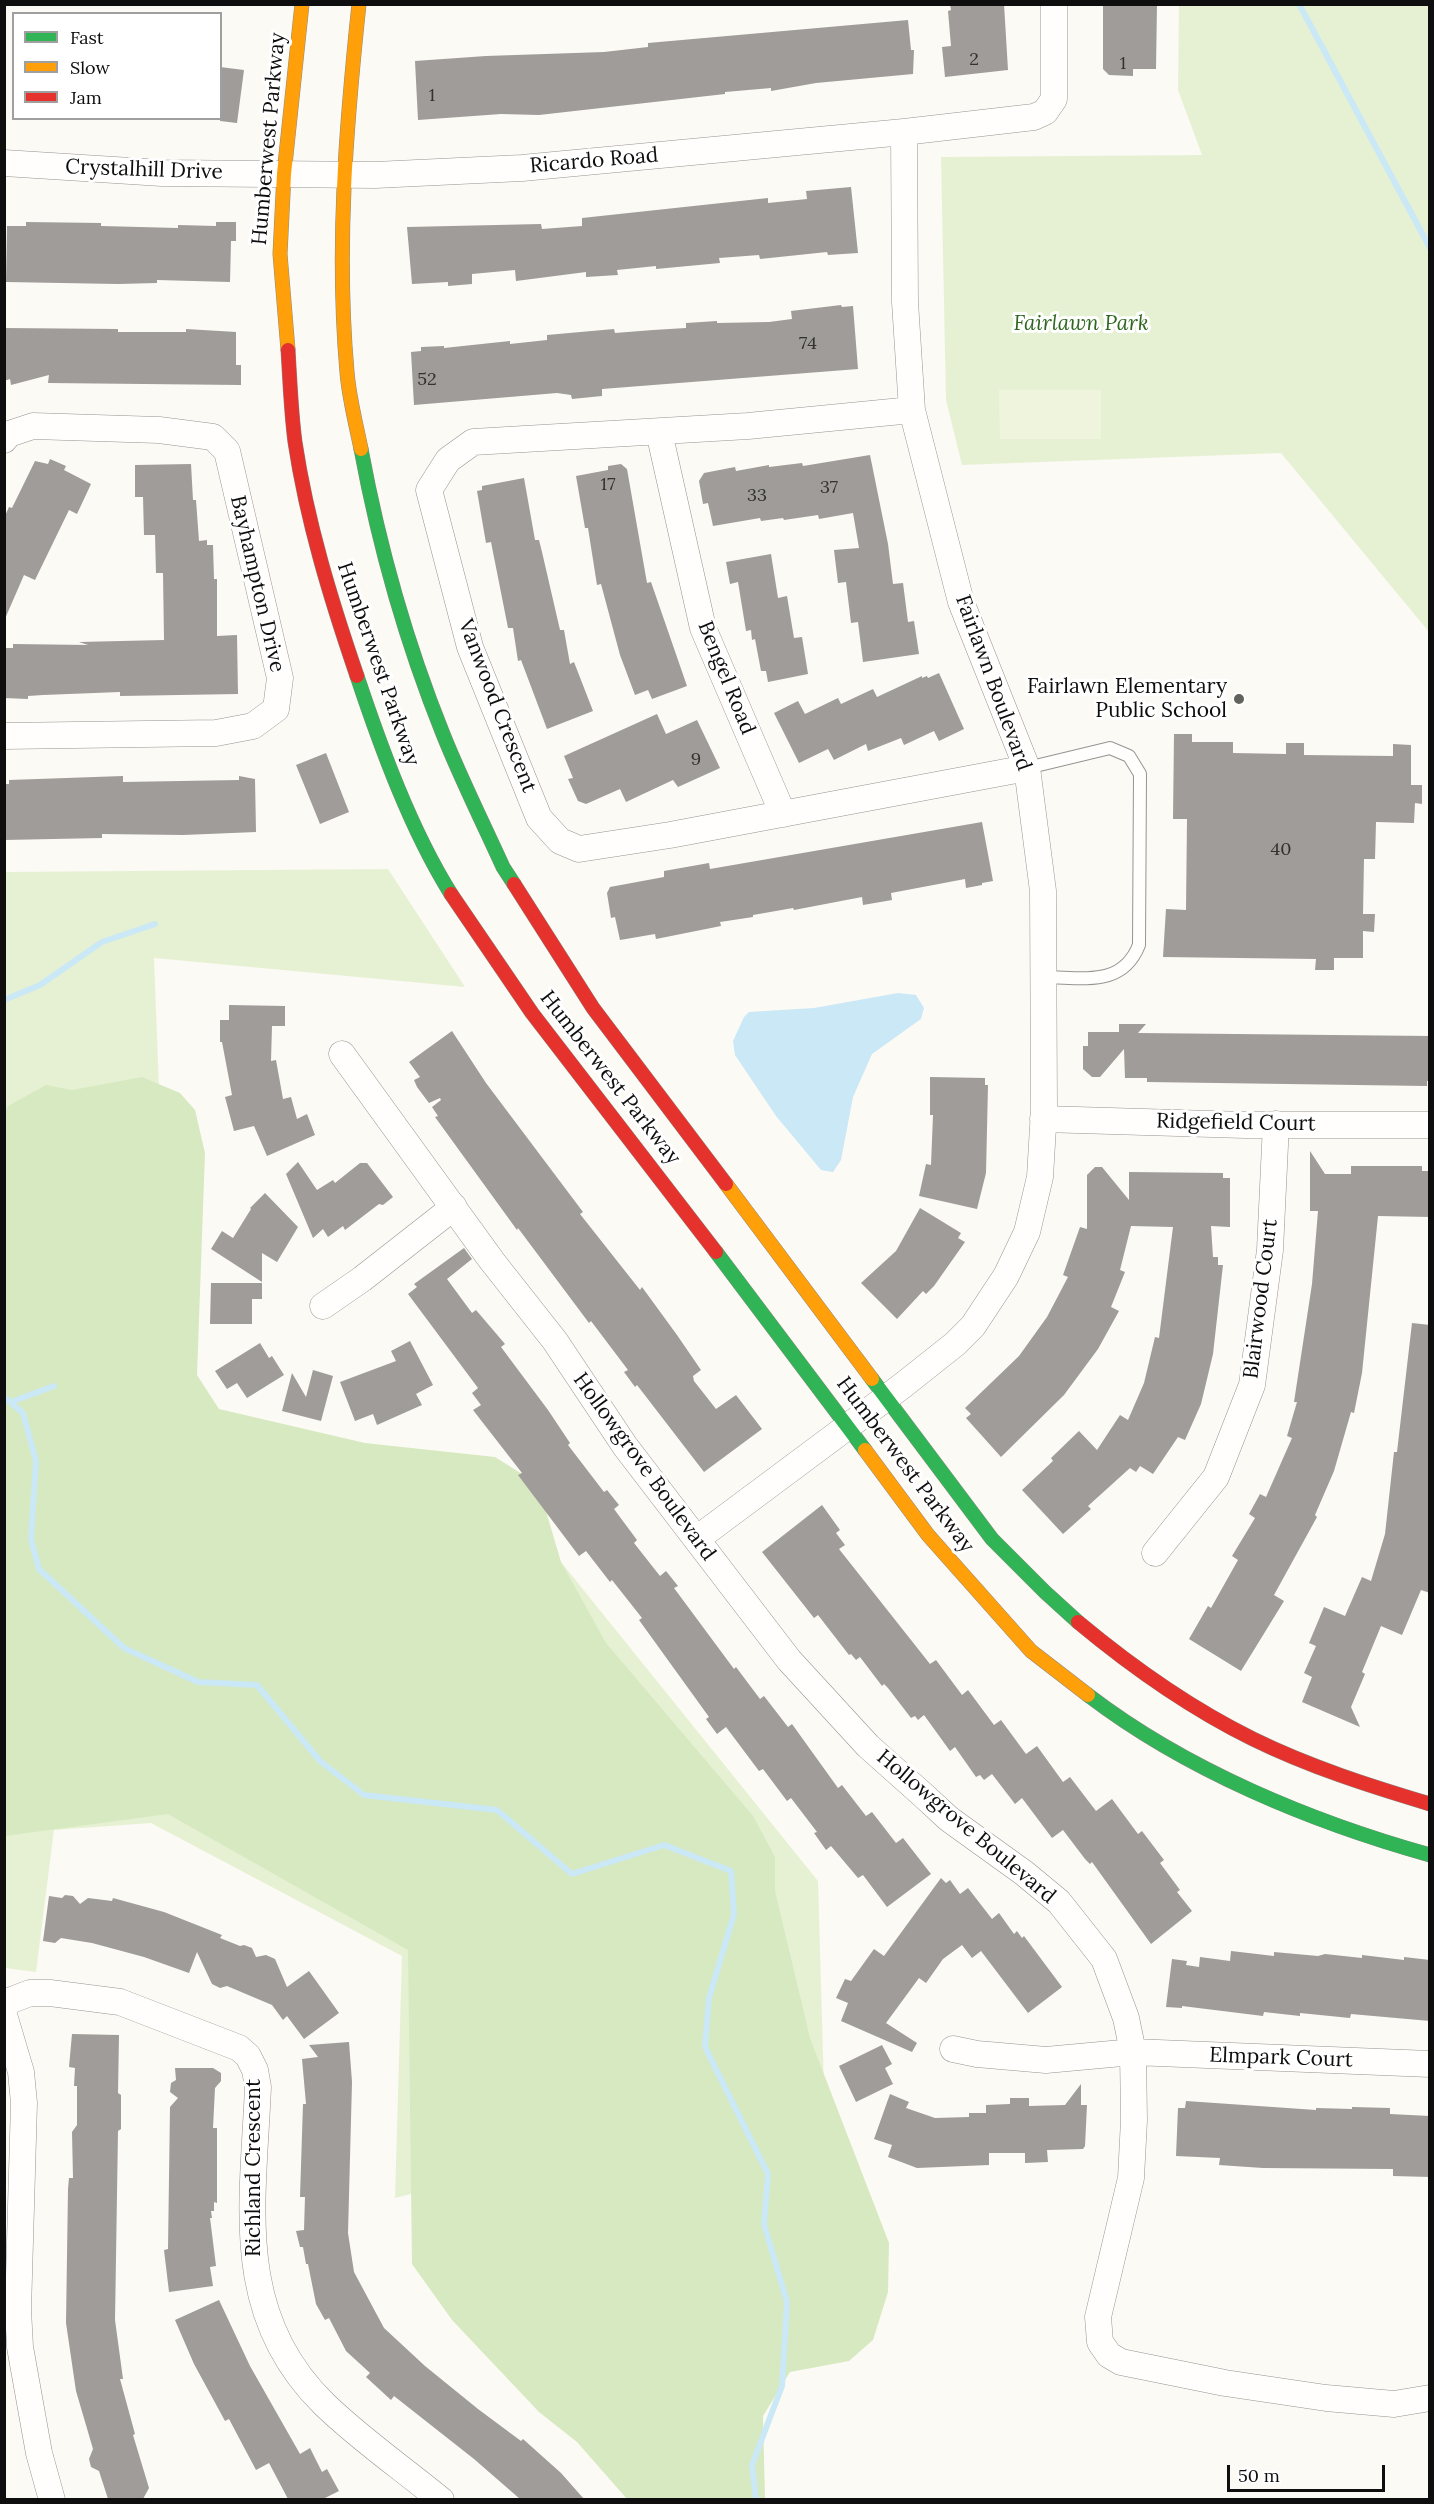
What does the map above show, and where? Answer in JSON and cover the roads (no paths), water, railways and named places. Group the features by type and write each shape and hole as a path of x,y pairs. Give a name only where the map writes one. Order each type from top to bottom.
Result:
{"main road":[{"name":"Humberwest Parkway","path":"302,4 284,174 280,254 296,441 316,542 331,599 370,716 409,812 449,892 532,1013 848,1425 928,1535 1031,1651 1118,1718 1185,1758 1272,1800 1365,1837 1430,1856"},
{"name":"Humberwest Parkway","path":"359,4 346,129 344,175 342,289 347,375 368,486 386,563 418,669 443,735 503,867 593,1008 992,1539 1062,1608 1115,1652 1189,1702 1252,1739 1312,1765 1430,1804"}],"street":[{"name":"Ricardo Road","path":"284,174 344,175 522,168 904,132 1034,117 1045,112 1054,99 1054,4"},
{"name":"Fairlawn Boulevard","path":"698,1538 887,1397 955,1344 973,1326 1006,1276 1027,1232 1040,1177 1043,1119 1043,891 1027,768 961,602 912,410 905,302 904,132"},
{"name":"Crystalhill Drive","path":"4,163 162,173 284,174"},
{"name":"Vanwood Crescent","path":"912,410 748,426 473,442 448,460 429,490 470,647 539,818 560,841 579,849 670,835 1027,768"},
{"name":"Bayhampton Drive","path":"4,440 9,434 33,426 159,429 213,437 227,451 280,678 276,709 253,726 216,733 4,736"},
{"name":"Bengel Road","path":"660,432 703,628 783,814"},
{"name":"Hollowgrove Boulevard","path":"342,1054 492,1261 555,1341 625,1446 698,1538 712,1563 789,1660 868,1746 949,1819 1024,1873 1059,1902 1104,1959 1126,2018 1133,2052 1134,2120 1131,2178 1098,2317 1100,2342 1109,2355 1121,2362 1225,2384 1326,2398 1394,2404 1430,2398"},
{"name":"Ridgefield Court","path":"1043,1119 1430,1125"},
{"name":"Blairwood Court","path":"1155,1553 1205,1494 1216,1477 1252,1385 1270,1250 1276,1124"},
{"path":"322,1306 362,1280 454,1207"},
{"name":"Richland Crescent","path":"4,2003 30,1993 50,1993 120,2002 229,2042 248,2056 255,2070 258,2087 252,2238 254,2263 265,2311 272,2328 287,2358 305,2384 325,2405 441,2499"},
{"path":"4,2015 21,2072 24,2103 18,2310 20,2347 39,2453 52,2499"},
{"name":"Elmpark Court","path":"953,2049 977,2054 1046,2060 1133,2052 1430,2064"}],"lane":[{"path":"1027,768 1110,748 1120,750 1129,756 1140,774 1139,945 1134,957 1116,974 1104,977 1044,977"}],"water":[{"path":"898,993 916,995 924,1008 921,1019 872,1054 853,1097 841,1160 833,1172 821,1170 776,1116 735,1055 733,1041 744,1017 749,1012 814,1008"}],"waterway":[{"path":"1299,4 1430,248"},
{"path":"4,1000 40,985 102,942 155,924"},
{"path":"11,1402 54,1386"},
{"path":"4,1397 23,1413 36,1461 31,1539 39,1569 124,1648 198,1682 257,1685 320,1761 364,1795 497,1810 572,1874 664,1845 731,1871 734,1914 709,1998 705,2047 768,2174 764,2224 787,2302 782,2386 752,2465 756,2500"}],"place":[{"name":"Fairlawn Elementary Public School","path":"1239,699"}],"park label":[{"name":"Fairlawn Park","path":"1081,324"}]}
